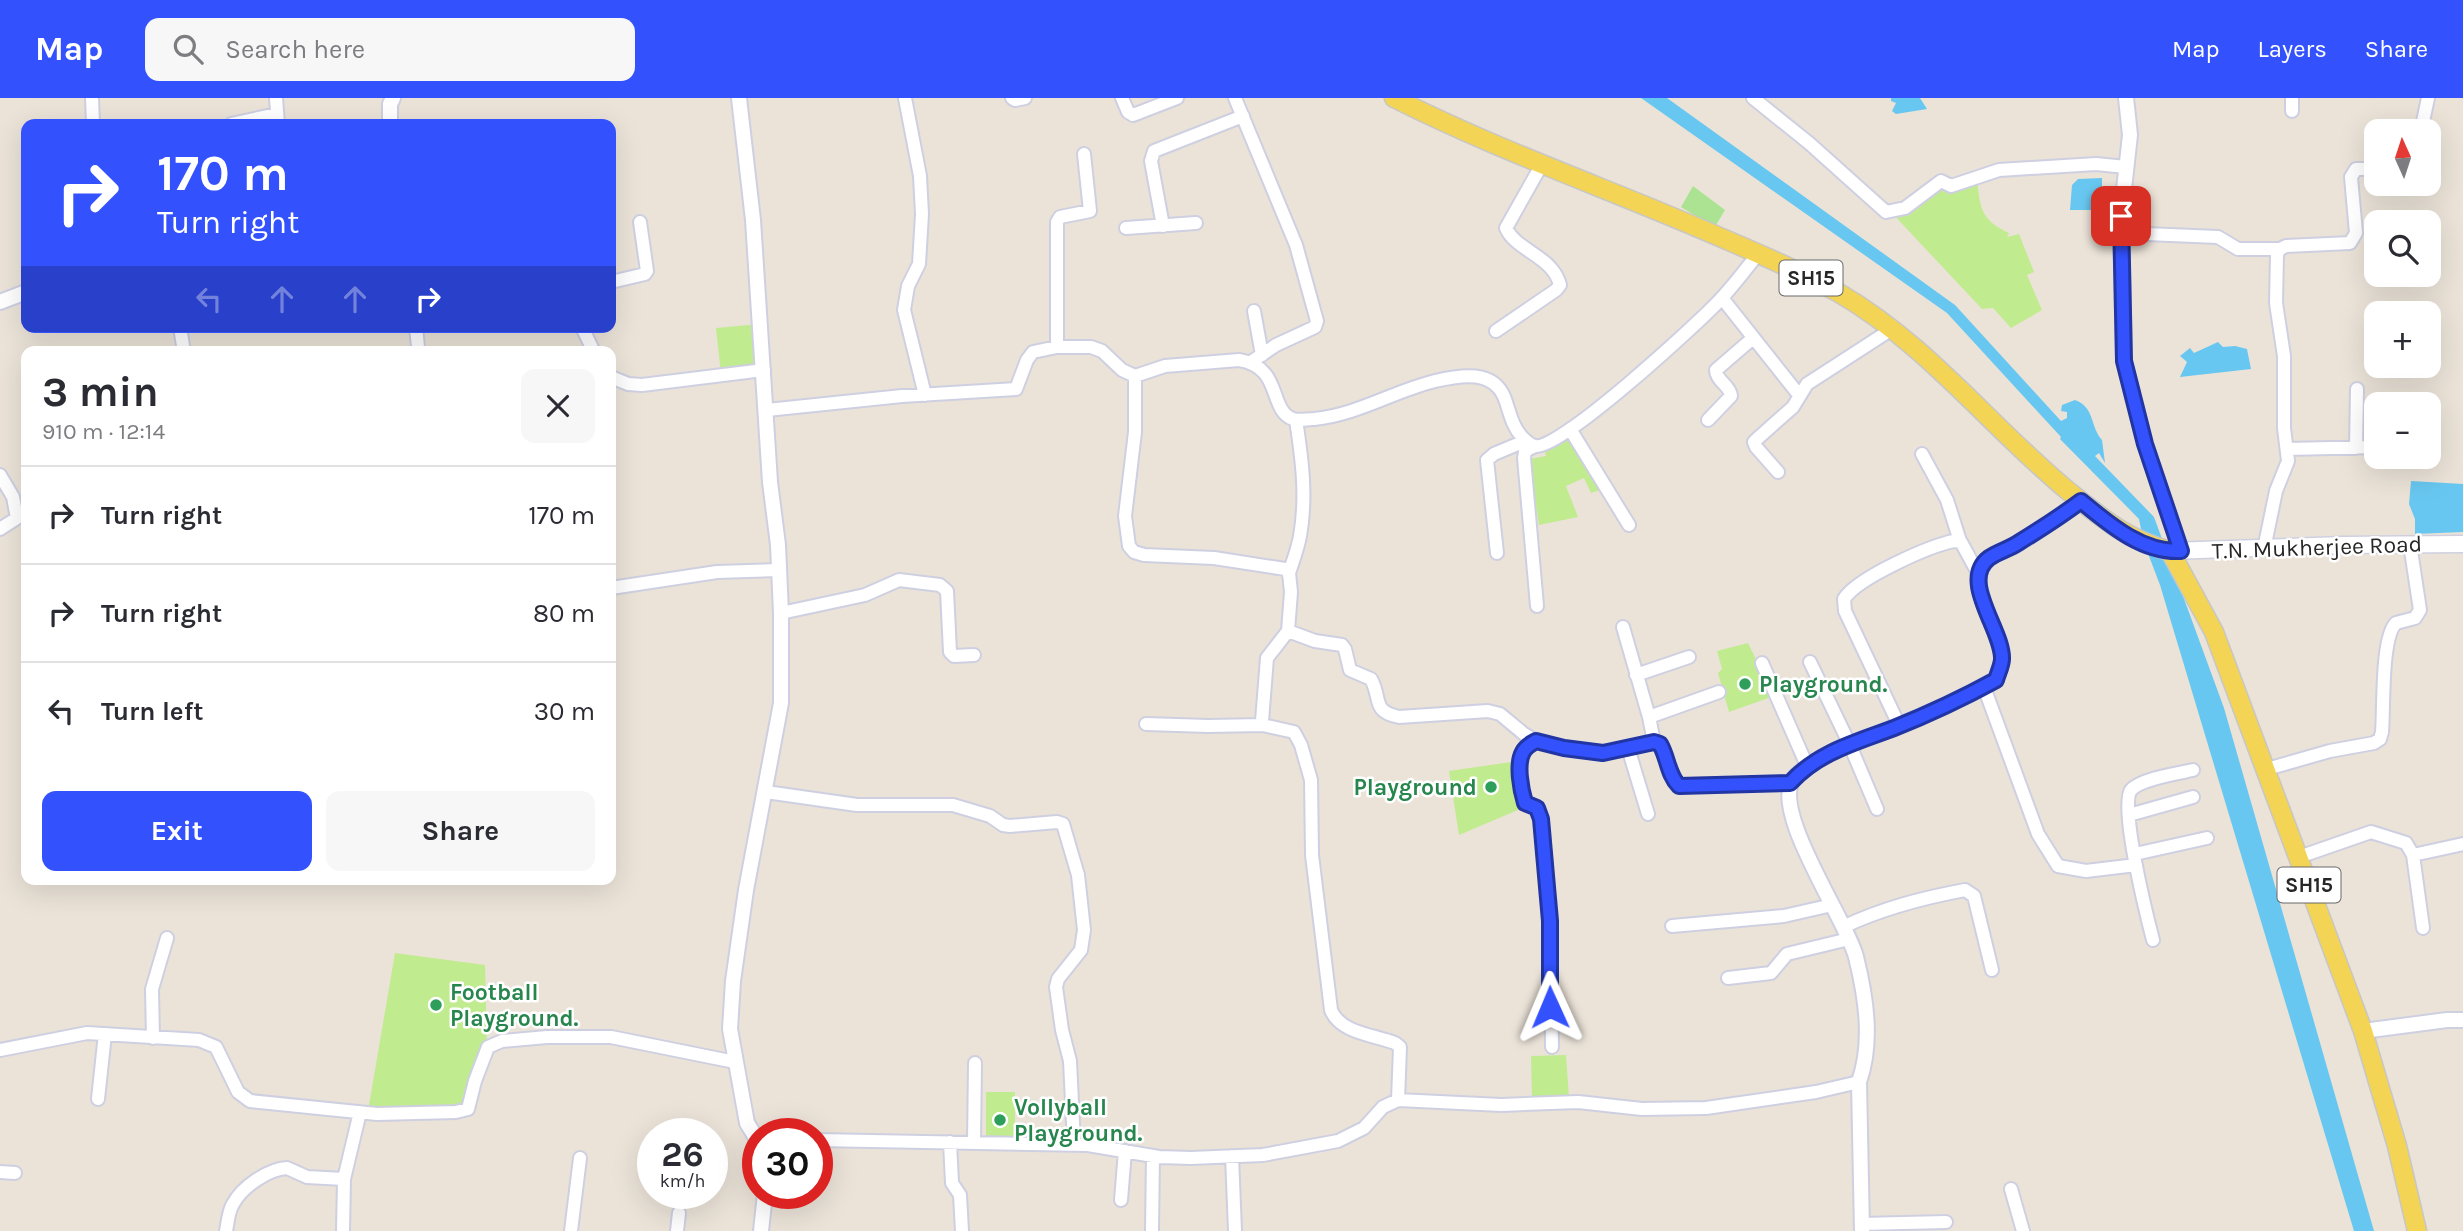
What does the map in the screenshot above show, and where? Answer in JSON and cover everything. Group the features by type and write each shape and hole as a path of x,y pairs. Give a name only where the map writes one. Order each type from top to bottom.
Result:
{"main road":[{"name":"SH15","path":"1394,98 1465,132 1665,213 1839,293 1892,329 2042,469 2081,501 2135,540 2176,551 2214,632 2364,1031 2397,1146 2417,1231"},
{"name":"T.N. Mukherjee Road","path":"2176,551 2463,544"}],"street":[{"path":"92,98 93,119"},
{"path":"276,98 278,119"},
{"path":"390,119 390,104 393,98"},
{"path":"739,98 752,220 781,613 781,704 746,890 733,981 730,1029 746,1118"},
{"path":"905,98 920,176 922,214 919,264 908,286 904,310 925,395"},
{"path":"1012,98 1025,98"},
{"path":"1122,98 1128,112 1133,115 1177,98"},
{"path":"766,410 1016,389 1027,360 1033,352 1057,347 1091,347 1102,351 1115,365 1135,376 1166,366 1256,358 1315,327 1317,321 1296,245 1235,98"},
{"path":"1753,98 1809,143 1886,212 1905,208 1941,181 1951,186 2000,170 2096,164 2126,167"},
{"path":"2126,98 2130,135 2122,233 2124,361 2176,551"},
{"path":"2424,119 2428,98"},
{"path":"1163,226 1151,161 1154,151 1243,116"},
{"path":"1057,347 1057,222 1060,217 1090,211 1084,154"},
{"path":"1496,331 1560,285 1545,261 1514,239 1506,228 1542,164"},
{"path":"2122,233 2218,237 2238,249 2280,249 2286,246 2350,243 2356,233 2351,177 2356,169 2364,169"},
{"path":"616,281 645,274 647,271 640,222"},
{"path":"1126,228 1196,223"},
{"path":"2264,549 2276,491 2286,471 2284,356 2276,303 2277,254 2280,249"},
{"path":"1497,553 1487,460 1494,454 1530,443 1548,445 1570,429 1648,368 1722,298 1758,254"},
{"path":"0,302 21,294"},
{"path":"1722,298 1799,395"},
{"path":"1254,311 1256,358 1268,376 1284,412 1290,418 1296,420 1335,417 1435,381 1484,377 1504,395 1512,422 1530,443"},
{"path":"1778,472 1760,453 1755,442 1793,407 1807,384 1892,329"},
{"path":"1708,420 1731,396 1716,370 1753,338"},
{"path":"616,379 628,384 642,385 764,370"},
{"path":"1135,376 1135,432 1125,516 1129,546 1144,555 1214,558 1285,569 1289,573"},
{"path":"2356,448 2357,389"},
{"path":"1263,725 1260,715 1267,658 1288,631 1291,592 1289,573 1300,538 1303,476 1296,420"},
{"path":"1570,429 1629,525"},
{"path":"1530,443 1524,458 1537,606"},
{"path":"2287,449 2364,448"},
{"path":"1288,631 1315,641 1342,645 1350,670 1371,679 1380,708 1386,715 1399,717 1488,711 1500,714 1536,741 1593,753 1614,752 1654,742 1664,749 1674,781 1679,786 1790,783 1835,749 1947,706 1996,680 2002,659 1999,639 1981,596 1979,575 1960,541 1947,500 1922,454"},
{"path":"0,475 21,517"},
{"path":"1979,575 1989,558 2014,545 2081,501"},
{"path":"0,529 21,519"},
{"path":"1899,725 1845,611 1844,599 1857,584 1883,570 1949,542 1960,541"},
{"path":"2267,769 2330,751 2374,743 2380,739 2390,634 2396,623 2415,618 2420,610 2410,544"},
{"path":"616,587 717,572 779,570"},
{"path":"781,613 866,595 899,580 940,585 947,591 950,652 954,656 974,655"},
{"path":"1623,627 1650,717 1654,742"},
{"path":"1636,675 1689,657"},
{"path":"1810,662 1877,809"},
{"path":"1762,663 1808,768"},
{"path":"1984,687 2038,834 2059,866 2086,871 2207,838"},
{"path":"1650,717 1719,692"},
{"path":"1146,724 1263,725 1294,732 1301,745 1311,780 1312,855 1331,1010 1335,1020 1342,1026 1400,1047 1398,1100"},
{"path":"1536,741 1523,751 1520,769 1524,800 1526,804 1537,808 1541,819 1550,921 1552,1047"},
{"path":"1628,748 1648,814"},
{"path":"2153,940 2135,859 2128,794 2133,787 2193,770"},
{"path":"1790,783 1788,794 1792,817 1801,843 1856,954 1867,1022 1866,1062 1859,1082 1862,1228 1946,1222"},
{"path":"766,792 858,805 953,805 990,816 1003,825 1010,826 1057,822 1063,824 1079,875 1084,930 1081,950 1058,979 1056,987 1070,1061 1074,1144"},
{"path":"2129,815 2193,797"},
{"path":"2299,857 2371,832 2406,843 2413,855 2423,928"},
{"path":"2413,855 2463,844"},
{"path":"1728,978 1771,973 1787,954 1846,933 1896,905 1965,890 1974,896 1992,970"},
{"path":"1671,926 1784,916 1832,905"},
{"path":"153,1038 152,989 167,939"},
{"path":"2364,1031 2434,1021 2463,1020"},
{"path":"0,1050 87,1033 200,1040 216,1047 238,1092 250,1101 360,1112 456,1112 468,1109 488,1047 502,1041 547,1037 611,1037 735,1062"},
{"path":"98,1099 105,1034"},
{"path":"974,1142 975,1063"},
{"path":"833,1140 1074,1144 1153,1156 1232,1156 1338,1142 1364,1128 1383,1107 1398,1100 1501,1105 1578,1102 1642,1109 1706,1108 1816,1092 1859,1082"},
{"path":"343,1231 344,1179 360,1112"},
{"path":"950,1142 952,1183 960,1195 962,1231"},
{"path":"1121,1200 1125,1150"},
{"path":"1152,1231 1153,1156"},
{"path":"1232,1156 1235,1231"},
{"path":"571,1231 580,1158"},
{"path":"226,1231 233,1202 250,1185 270,1172 287,1168 307,1177 344,1179"},
{"path":"0,1172 15,1173"},
{"path":"2011,1189 2023,1231"},
{"path":"761,1231 763,1209"},
{"path":"677,1231 679,1213"}],"green space":[{"path":"1977,178 1981,205 1987,218 2009,233 2007,237 2019,234 2034,272 2027,275 2042,310 2011,328 1993,308 1982,309 1890,211 1941,181"},
{"path":"1693,186 1725,210 1715,227 1694,222 1696,216 1681,207"},
{"path":"760,324 764,370 721,374 716,328"},
{"path":"1573,431 1609,487 1591,493 1584,478 1566,486 1578,517 1539,525 1529,459 1546,456 1544,448 1549,449"},
{"name":"Playground.","path":"1748,643 1774,696 1729,712 1718,673 1722,669 1717,651"},
{"name":"Playground","path":"1525,760 1532,804 1459,835 1449,771"},
{"name":"Football Playground.","path":"395,953 485,965 487,1045 468,1109 368,1111"},
{"path":"1566,1055 1569,1098 1532,1099 1531,1056"},
{"name":"Vollyball Playground.","path":"986,1092 1015,1092 1015,1149 986,1148"}],"water":[{"path":"1641,98 1667,98 1955,305 2061,421 2067,418 2067,412 2061,411 2062,405 2075,400 2086,407 2102,440 2105,463 2099,453 2095,456 2154,517 2224,708 2374,1231 2354,1231 2160,585 2144,543 2139,519 2060,439 1947,313"},
{"path":"1891,98 1920,98 1927,109 1896,114 1892,111 1896,103 1891,101"},
{"path":"2102,178 2102,210 2070,210 2072,185 2078,179"},
{"path":"2218,342 2223,347 2247,349 2251,369 2180,377 2187,362 2180,356 2190,348 2194,353"},
{"path":"2411,481 2463,484 2463,532 2415,534 2415,519 2409,504"}],"place":[{"name":"Playground.","path":"1745,684"},
{"name":"Playground","path":"1491,787"},
{"name":"Football Playground.","path":"436,1005"},
{"name":"Vollyball Playground.","path":"1000,1120"}],"route":[{"path":"1550,1007 1550,921 1541,819 1537,808 1526,804 1522,795 1520,759 1527,747 1536,741 1603,753 1654,742 1664,749 1674,781 1679,786 1780,781 1790,783 1835,749 1947,706 1996,680 2002,659 1999,639 1981,596 1978,579 1982,567 1989,558 2014,545 2081,501 2135,540 2170,551 2181,551 2145,444 2124,361 2121,216"}]}
